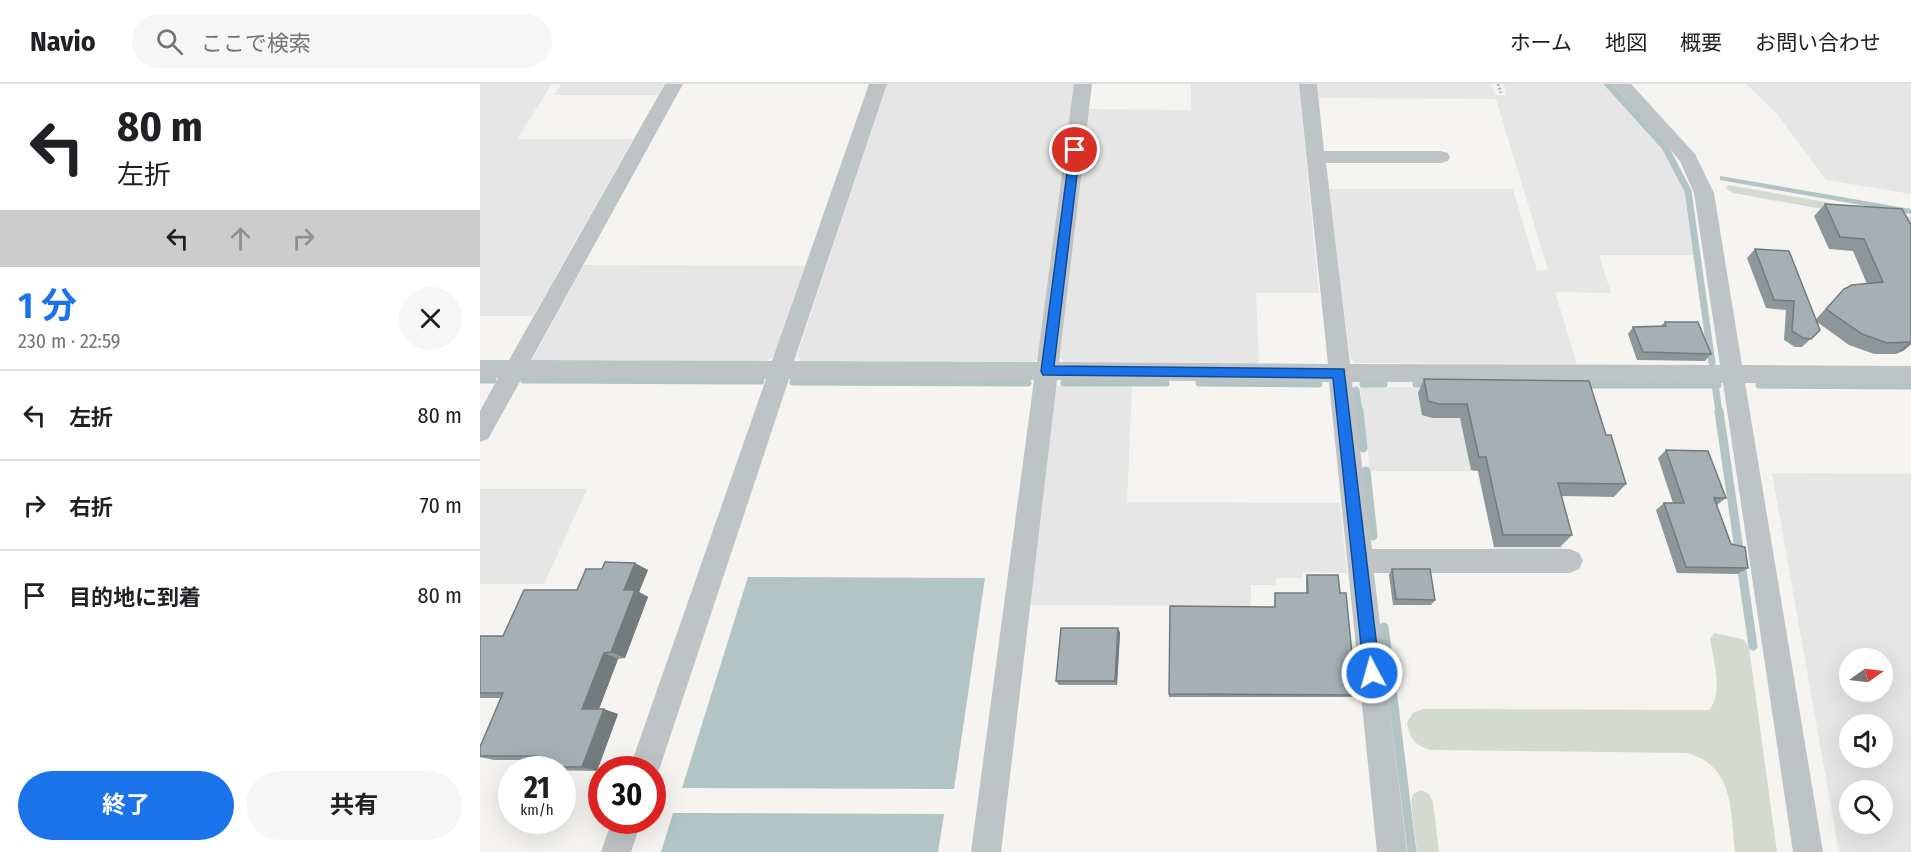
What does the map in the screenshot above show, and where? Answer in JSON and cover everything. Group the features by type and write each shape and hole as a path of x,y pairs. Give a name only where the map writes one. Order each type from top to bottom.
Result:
{"street":[{"path":"480,432 674,84"},
{"path":"649,756 878,84"},
{"path":"986,852 1083,84"},
{"path":"1308,84 1392,852"},
{"path":"1622,84 1675,142 1698,175 1704,193 1808,852"},
{"path":"1316,157 1441,157"},
{"path":"480,369 1911,375"},
{"path":"1360,561 1570,561"},
{"path":"616,852 622,834"}],"path":[{"path":"1498,84 1501,93"}],"shaded area":[{"path":"480,84 552,84 517,139 633,139 533,316 480,316"},
{"path":"561,84 664,84 658,95 554,95"},
{"path":"887,84 1076,84 1039,357 1033,362 802,361 797,356"},
{"path":"1191,84 1299,84 1319,293 1256,293 1259,363 1064,362 1059,357 1088,109 1191,110"},
{"path":"1317,84 1491,84 1495,95 1506,95 1504,84 1605,84 1659,144 1680,175 1693,255 1599,255 1611,293 1555,292 1577,364 1356,363 1350,358 1329,189 1513,189 1537,271 1548,270 1496,99 1319,98"},
{"path":"1746,84 1911,84 1911,194 1826,180 1778,115"},
{"path":"1720,176 1911,209 1911,214 1720,180"},
{"path":"1728,185 1911,217 1911,225 1733,193 1726,188"},
{"path":"584,265 805,266 774,356 766,361 532,360"},
{"path":"1055,386 1132,386 1127,502 1340,503 1347,573 1303,572 1302,578 1276,578 1276,585 1251,585 1251,606 1030,605"},
{"path":"1360,387 1580,388 1544,474 1564,554 1495,553 1477,471 1370,471"},
{"path":"1772,473 1911,474 1911,852 1839,852"},
{"path":"480,489 587,489 544,584 480,584"},
{"path":"748,577 985,578 954,789 682,788"},
{"path":"1714,633 1743,639 1749,647 1777,852 1735,852 1730,806 1722,779 1703,759 1687,753 1430,750 1420,746 1409,732 1407,722 1413,713 1423,709 1709,710 1716,695 1717,685 1710,639"},
{"path":"1421,790 1429,794 1433,802 1439,852 1417,852 1411,802 1413,794"},
{"path":"673,813 944,814 938,852 661,852"}],"building":[{"path":"1825,204 1902,209 1911,225 1911,342 1887,343 1862,334 1826,309 1844,289 1852,285 1883,282 1864,239 1840,237"},
{"path":"1755,249 1789,251 1820,330 1811,339 1803,338 1792,331 1794,301 1774,300"},
{"path":"1665,322 1698,322 1711,354 1643,352 1633,327 1666,326"},
{"path":"1424,379 1589,381 1606,435 1611,435 1626,484 1558,483 1572,535 1503,535 1486,457 1479,457 1467,404 1439,404 1428,401"},
{"path":"1666,450 1708,451 1726,498 1714,498 1731,544 1745,547 1748,568 1686,567 1664,503 1684,503"},
{"path":"605,562 635,563 624,590 635,590 611,652 604,653 582,709 604,709 582,767 576,767 576,756 480,756 480,747 503,693 480,693 480,636 503,636 524,590 577,590 586,569 602,569"},
{"path":"1392,569 1430,569 1435,600 1396,599"},
{"path":"1307,575 1338,575 1340,593 1346,593 1356,695 1169,694 1170,606 1275,607 1275,593 1308,593"},
{"path":"1061,628 1118,628 1115,681 1056,681"}],"waterway":[{"path":"1608,84 1665,147 1688,191 1712,363"},
{"path":"480,380 493,380"},
{"path":"524,380 761,381"},
{"path":"793,382 1028,383"},
{"path":"1064,383 1166,383"},
{"path":"1199,383 1319,384"},
{"path":"1363,384 1384,384"},
{"path":"1416,384 1433,384"},
{"path":"1579,385 1715,385"},
{"path":"1715,385 1719,412"},
{"path":"1759,385 1911,386"},
{"path":"1356,390 1359,412"},
{"path":"1359,411 1363,448"},
{"path":"1719,411 1753,646"},
{"path":"1366,471 1373,536"},
{"path":"1384,627 1390,671"},
{"path":"1392,689 1412,852"}],"route":[{"path":"1075,150 1047,371 1339,373 1372,673"}]}
